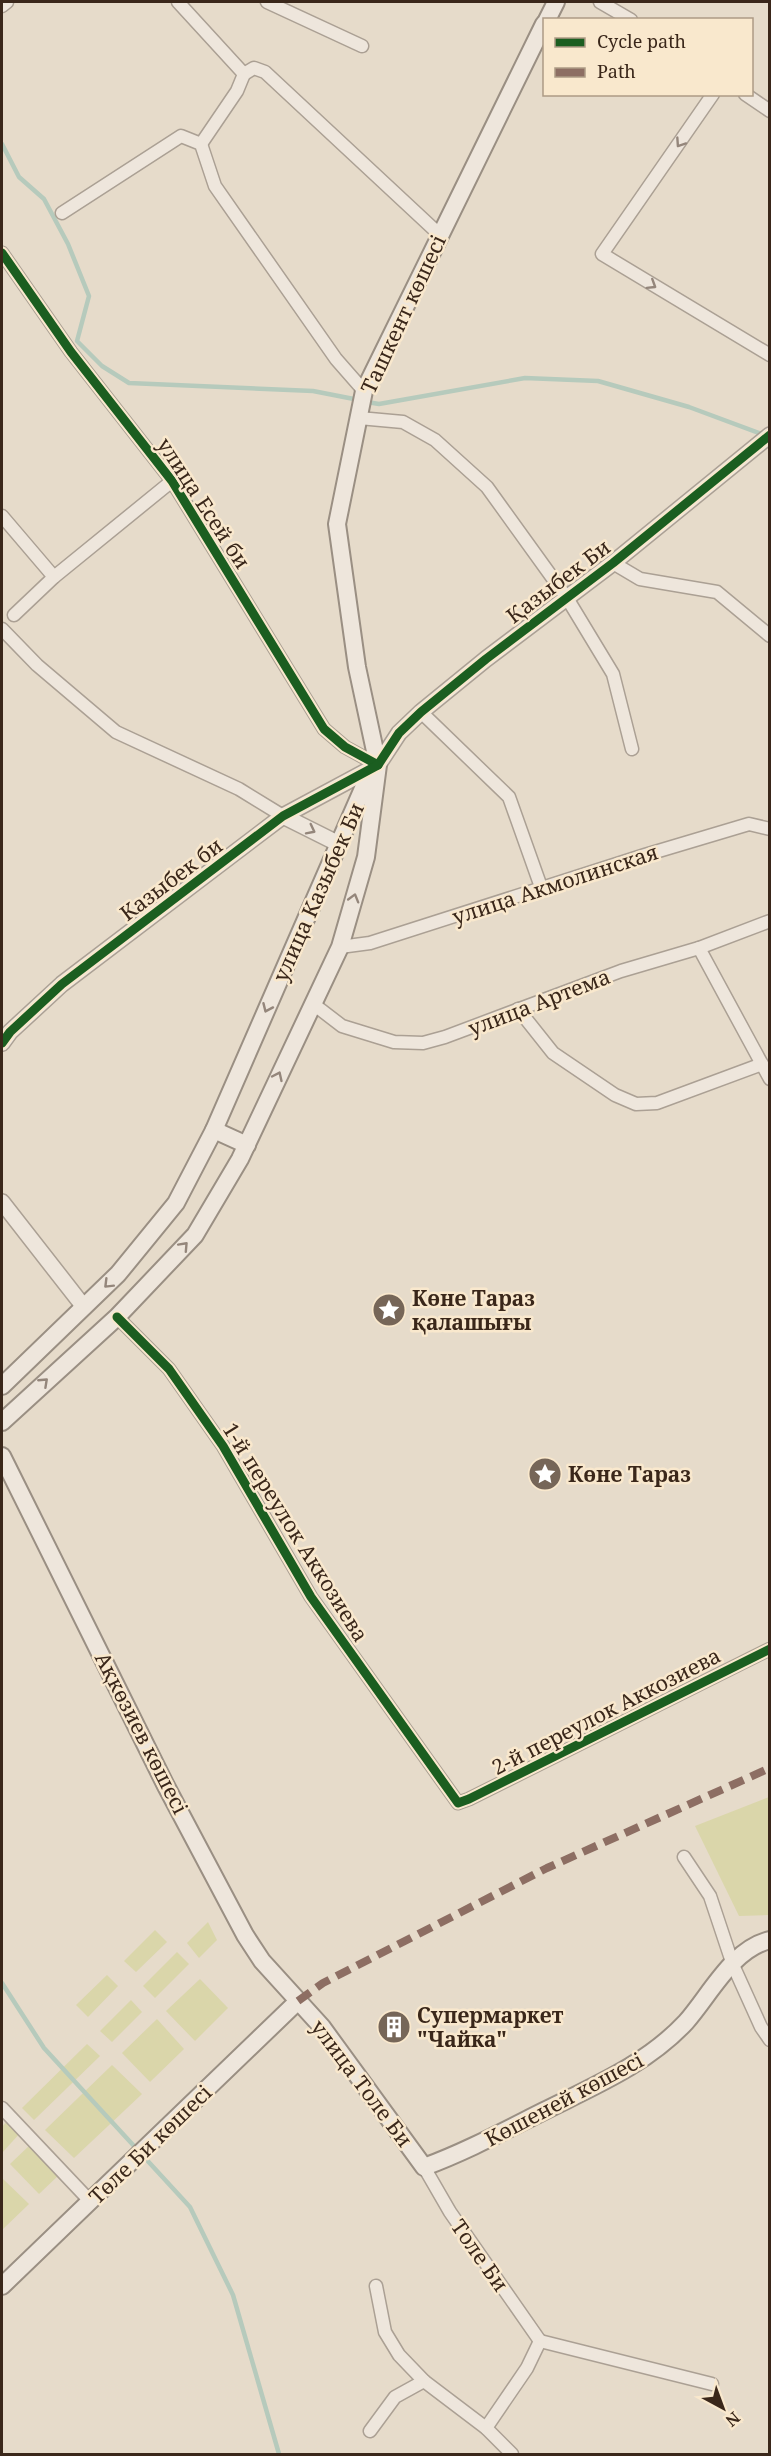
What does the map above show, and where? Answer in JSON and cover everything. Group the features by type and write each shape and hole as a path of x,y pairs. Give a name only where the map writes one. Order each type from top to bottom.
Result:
{"main road":[{"path":"548,18 556,2"},
{"name":"Ташкент көшесі","path":"378,765 357,667 337,524 364,391 543,26"},
{"name":"улица Казыбек Би","path":"2,1386 118,1274 176,1203 214,1130 368,777 378,765"},
{"name":"улица Казыбек Би","path":"2,1422 117,1317 195,1235 227,1183 340,947 366,857 378,765"},
{"path":"214,1130 247,1145"},
{"name":"Ақкөзиев көшесі","path":"2,1456 166,1785 244,1935 262,1961 298,2001"},
{"name":"Көшеней көшесі","path":"424,2168 454,2156 621,2072 657,2049 686,2022 748,1950 770,1940"},
{"name":"улица Толе Би","path":"298,2001 322,2027 424,2168"},
{"name":"Төле Би көшесі","path":"2,2286 298,2001"}],"street":[{"path":"2,6 7,2"},
{"path":"179,2 244,74"},
{"path":"267,2 362,46"},
{"path":"600,2 628,18"},
{"path":"201,144 237,91 244,74 254,68 265,72 440,235"},
{"path":"712,96 602,254 713,323 770,355"},
{"path":"748,96 770,111"},
{"path":"62,213 182,136 201,144 214,186 336,359 364,391"},
{"name":"улица Есей би","path":"2,254 71,352 172,480 324,729 345,747 378,765"},
{"path":"359,418 403,422 435,440 488,487 567,598 613,674 632,749"},
{"name":"Қазыбек Би","path":"378,765 399,733 421,712 613,562 770,435"},
{"path":"14,615 54,577 172,480"},
{"path":"2,516 54,577"},
{"path":"613,562 640,579 717,592 770,636"},
{"path":"2,629 37,665 116,732 239,789 284,816 339,844"},
{"path":"421,712 509,797 542,887"},
{"name":"Казыбек би","path":"4,1032 62,984 284,816 378,765"},
{"name":"улица Акмолинская","path":"340,947 370,943 542,887 749,824 770,830"},
{"name":"улица Артема","path":"312,1003 342,1026 394,1042 423,1042 445,1037 621,971 699,948 770,921"},
{"path":"699,948 770,1079"},
{"path":"518,1008 553,1053 615,1095 636,1104 657,1103 762,1064"},
{"path":"2,1202 84,1308"},
{"name":"1-й переулок Аккозиева","path":"117,1317 169,1370 223,1446 311,1597 458,1803"},
{"name":"2-й переулок Аккозиева","path":"458,1803 770,1649"},
{"path":"684,1857 710,1896 733,1965 761,2027 770,2040"},
{"path":"2,2108 90,2201"},
{"name":"Толе Би","path":"424,2168 450,2212 540,2341"},
{"path":"376,2286 385,2332 399,2355 424,2381 486,2428 512,2454"},
{"path":"486,2428 527,2368 540,2341 712,2384"},
{"path":"370,2431 395,2397 424,2381"}],"shaded area":[{"path":"769,1797 769,1915 739,1916 695,1826"},
{"path":"208,1922 217,1940 199,1958 187,1943"},
{"path":"155,1930 167,1942 136,1972 124,1961"},
{"path":"177,1952 189,1964 155,1998 143,1986"},
{"path":"107,1975 118,1986 88,2017 76,2005"},
{"path":"200,1979 228,2008 195,2041 166,2011"},
{"path":"131,2000 142,2012 112,2042 100,2031"},
{"path":"157,2019 184,2049 150,2082 122,2053"},
{"path":"87,2044 100,2056 34,2120 22,2108"},
{"path":"112,2065 142,2094 74,2158 45,2130"},
{"path":"8,2120 21,2132 2,2153 2,2127"},
{"path":"31,2144 60,2174 39,2194 10,2164"},
{"path":"2,2178 29,2204 2,2230"}],"waterway":[{"path":"2,144 19,177 44,199 68,244 89,296 77,341 102,366 129,383 313,391 359,400"},
{"path":"367,402 379,404 525,378 598,381 689,407 764,435"},
{"path":"2,1983 44,2048 190,2207 233,2295 279,2454"}],"marked path":[{"path":"298,2001 323,1983 547,1868 770,1768"}],"cycle path":[{"path":"2,253 71,352 172,481 324,729 345,747 378,765"},
{"path":"2,1043 10,1032 62,984 283,816 378,765 399,733 421,712 486,659 613,563 770,435"},
{"path":"117,1317 169,1369 223,1446 311,1597 458,1803 770,1649"}],"place":[{"name":"Көне Тараз қалашығы","path":"389,1310"},
{"name":"Көне Тараз","path":"545,1474"},
{"name":"Супермаркет \"Чайка\"","path":"394,2027"}]}
